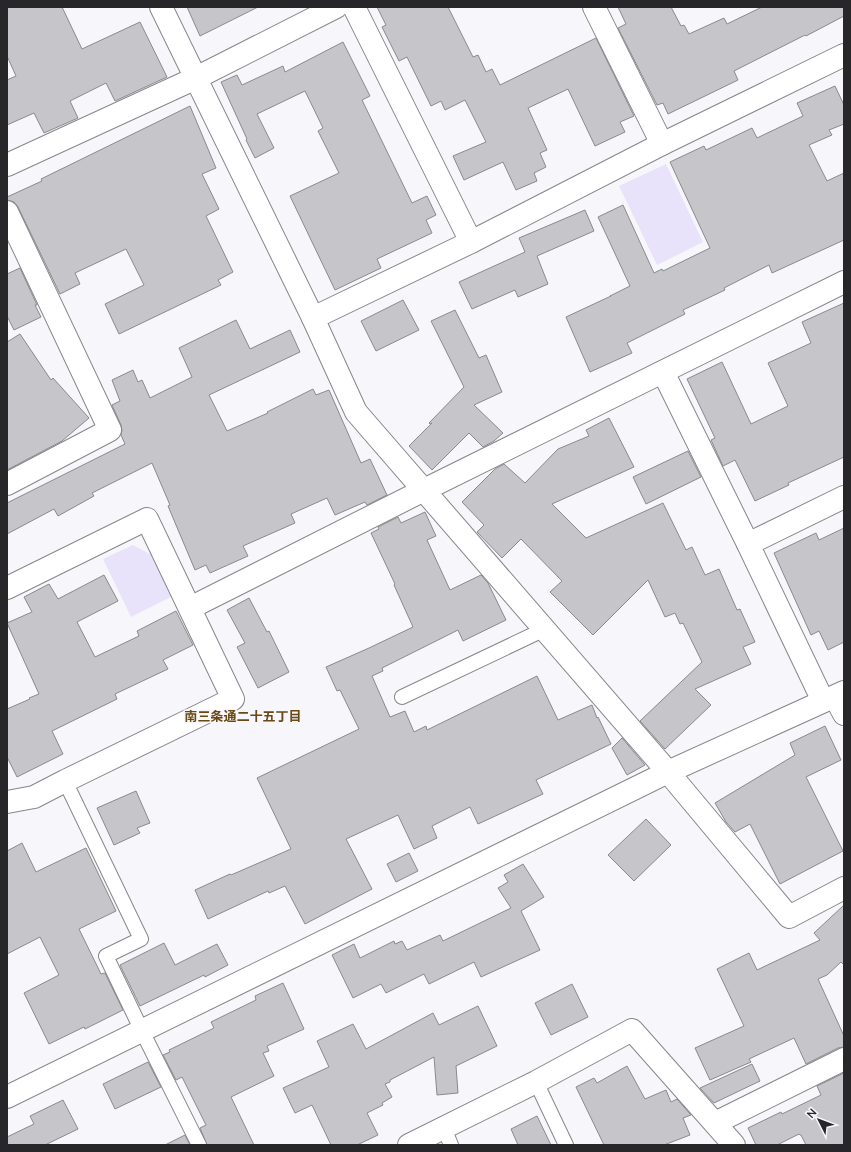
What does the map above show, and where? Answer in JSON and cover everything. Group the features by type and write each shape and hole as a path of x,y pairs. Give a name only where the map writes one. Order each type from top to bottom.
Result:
{"street":[{"path":"161,7 313,318 356,412 668,772 789,917 844,888"},
{"path":"7,165 196,78 336,7"},
{"path":"354,7 471,242"},
{"path":"594,7 662,144"},
{"path":"313,318 471,242 662,144 844,55"},
{"path":"7,212 110,430 7,484"},
{"path":"190,608 424,490 844,282"},
{"path":"7,1097 668,772 837,701 748,544 663,372"},
{"path":"748,544 844,497"},
{"path":"7,588 147,520 233,699 34,797 7,802"},
{"path":"409,1145 447,1136 536,1082 632,1030 734,1145"},
{"path":"715,1123 844,1059"}],"lane":[{"path":"402,697 544,629"},
{"path":"65,781 141,939 106,956 199,1145"},
{"path":"536,1082 566,1145"}],"shaded area":[{"path":"666,164 703,242 657,265 619,186"},
{"path":"133,545 152,555 171,597 131,617 103,559"}],"building":[{"path":"7,7 62,7 82,49 140,22 167,77 115,101 106,83 70,101 78,118 44,133 34,113 7,125 7,80 16,76 7,56"},
{"path":"187,7 258,7 200,36"},
{"path":"377,7 448,7 473,57 478,55 486,72 492,69 500,85 596,38 634,116 620,122 625,132 595,146 568,89 528,108 547,150 540,153 546,167 534,173 537,181 516,190 503,162 464,180 453,156 486,142 465,100 445,110 441,101 431,106 407,57 399,61 382,27 386,25"},
{"path":"618,7 671,7 681,26 684,25 689,34 724,18 727,24 762,7 844,7 844,16 734,71 738,80 668,114 663,103 657,105 618,28 626,24"},
{"path":"343,42 370,96 362,100 412,203 427,196 436,215 426,220 432,233 377,259 381,268 335,290 290,196 339,173 318,131 323,128 305,91 257,114 274,148 255,158 221,82 237,75 242,85 283,66 285,72"},
{"path":"835,86 844,105 844,124 829,130 832,135 809,145 827,181 844,173 844,240 772,273 769,265 724,288 725,290 683,310 685,314 627,343 632,353 590,372 566,317 630,286 598,217 623,205 654,273 662,269 663,271 710,248 670,162 704,146 706,150 752,128 757,138 803,116 797,103"},
{"path":"190,106 216,168 202,174 219,209 206,216 233,272 218,280 221,285 119,334 105,304 144,285 126,249 75,273 80,284 60,294 18,207 14,202 7,200 7,197 42,181 41,179"},
{"path":"585,210 594,231 537,256 548,284 518,297 515,290 472,309 459,282 525,252 519,238"},
{"path":"20,268 41,317 14,330 7,316 7,274"},
{"path":"403,300 419,330 376,351 361,321"},
{"path":"844,303 844,457 788,483 789,485 755,501 735,460 723,466 711,440 715,438 687,379 722,362 751,424 788,406 768,363 811,343 802,322"},
{"path":"455,310 479,358 486,355 502,392 474,405 503,433 494,441 483,447 469,433 432,470 409,446 464,387 431,321"},
{"path":"236,320 250,349 290,330 300,352 209,395 227,431 268,413 267,412 313,389 316,395 329,390 361,463 370,459 387,495 367,505 365,502 335,515 327,498 291,514 295,523 243,546 248,556 210,573 206,565 195,570 152,463 92,493 94,496 58,516 54,509 7,534 7,503 125,444 121,435 121,425 112,405 120,401 112,380 133,370 138,382 142,380 150,398 192,377 179,348"},
{"path":"20,334 51,380 53,378 89,418 62,441 7,470 7,342"},
{"path":"609,418 634,467 552,504 586,538 663,503 686,550 692,547 705,575 719,569 737,610 740,609 755,642 743,647 751,664 695,689 711,705 665,749 640,721 702,662 683,623 680,624 675,613 665,617 648,580 593,635 550,592 562,581 521,539 502,558 477,532 484,525 462,502 495,469 504,464 525,483 558,449 589,436 586,430"},
{"path":"688,451 701,477 646,504 633,477"},
{"path":"425,512 436,536 427,540 450,590 481,575 488,583 506,620 463,641 458,630 382,668 383,671 372,676 390,717 405,711 414,732 426,726 427,730 537,676 558,720 592,705 611,744 536,780 543,794 478,824 470,807 432,826 437,838 414,849 398,815 346,839 372,889 305,924 285,886 269,893 268,891 208,919 195,890 291,849 257,778 359,729 340,690 337,691 326,667 413,627 371,533 379,529 378,527 398,517 401,523"},
{"path":"844,528 844,642 828,650 819,631 811,635 774,553 816,533 819,540"},
{"path":"104,575 118,601 77,622 95,657 139,636 137,631 176,611 193,645 163,660 168,669 115,694 117,699 52,731 63,754 17,777 7,757 7,709 39,694 7,623 32,612 24,597 49,584 58,599"},
{"path":"249,598 267,632 269,631 289,672 258,688 237,647 245,643 227,610"},
{"path":"825,726 841,760 806,777 843,851 780,884 750,824 735,832 726,822 715,803 795,755 790,743"},
{"path":"622,738 645,765 627,775 612,748"},
{"path":"136,791 150,823 137,828 140,833 114,845 97,808"},
{"path":"646,819 671,845 634,881 608,855"},
{"path":"22,843 36,872 86,848 116,911 79,929 101,974 105,973 123,1010 85,1029 84,1027 49,1044 24,993 59,975 40,937 7,954 7,851"},
{"path":"409,853 418,871 396,882 387,864"},
{"path":"523,864 544,897 521,911 540,950 481,977 474,962 429,984 424,974 386,993 381,984 353,998 332,955 354,944 360,958 394,941 395,944 402,941 407,950 440,935 443,941 511,908 498,888 508,882 504,875"},
{"path":"844,905 844,965 841,962 827,975 818,979 844,1036 844,1047 838,1048 806,1064 794,1038 749,1059 751,1062 710,1080 695,1048 744,1026 717,969 749,953 757,970 820,940 814,933"},
{"path":"164,943 175,965 217,944 228,965 140,1006 120,965"},
{"path":"283,983 304,1029 267,1046 269,1051 263,1053 274,1076 231,1097 254,1145 207,1145 200,1128 206,1125 182,1077 176,1080 163,1055 170,1052 169,1050 214,1028 211,1022 256,1000 255,996"},
{"path":"572,984 588,1017 551,1035 535,1003"},
{"path":"478,1006 497,1046 456,1066 458,1093 437,1095 434,1057 385,1084 392,1097 382,1103 383,1105 367,1113 378,1135 357,1145 331,1145 312,1105 295,1113 283,1088 329,1067 317,1041 353,1024 366,1049 433,1013 439,1025"},
{"path":"148,1062 161,1087 115,1109 103,1084"},
{"path":"752,1064 760,1081 714,1103 700,1088"},
{"path":"627,1066 645,1099 666,1090 671,1102 677,1099 691,1115 683,1118 690,1135 664,1145 604,1145 576,1087 594,1078 597,1083"},
{"path":"844,1073 844,1145 806,1145 799,1134 777,1145 756,1145 748,1128 781,1112 782,1114 821,1095 817,1086"},
{"path":"63,1100 78,1129 45,1145 7,1145 7,1137 34,1124 30,1116"},
{"path":"537,1116 551,1145 518,1145 511,1129"},
{"path":"185,1135 190,1145 165,1145"}],"district":[{"name":"南三条通二十五丁目","path":"243,716"}]}
